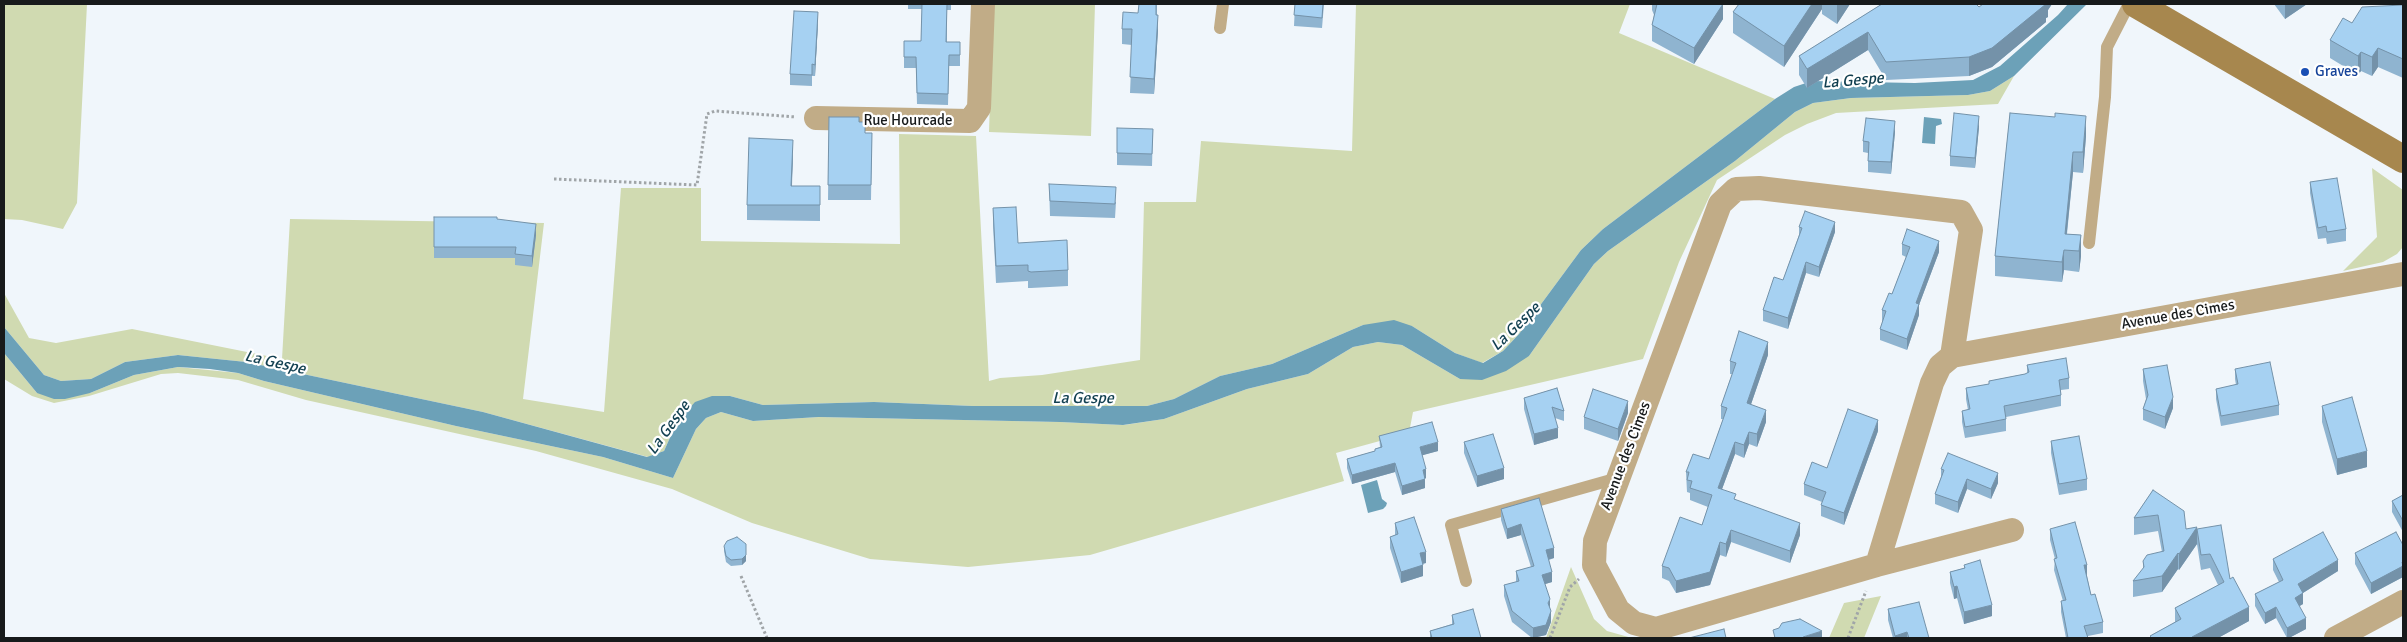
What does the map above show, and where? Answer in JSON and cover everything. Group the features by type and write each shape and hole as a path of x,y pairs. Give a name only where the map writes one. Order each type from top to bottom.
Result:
{"main road":[{"path":"2136,4 2403,159"}],"street":[{"name":"Rue Hourcade","path":"816,118 970,121 980,108 983,4"},
{"name":"Avenue des Cimes","path":"1594,565 1595,541 1720,204 1736,189 1759,188 1961,212 1971,230 1952,356 2403,274"},
{"path":"1877,565 1932,384 1940,366 1952,356"},
{"path":"1594,565 1618,610 1634,623 1656,629 1877,565 2012,530"},
{"path":"2336,638 2403,602"}],"lane":[{"path":"1220,28 1223,4"},
{"path":"2089,243 2105,97 2107,47 2129,4"},
{"path":"1466,581 1452,525 1618,478"}],"path":[{"path":"554,179 697,185 706,114 715,111 816,118"},
{"path":"1550,638 1570,587 1594,565"},
{"path":"1848,638 1877,565"},
{"path":"741,576 767,638"}],"green space":[{"path":"4,4 87,4 77,203 63,229 22,220 4,219"},
{"path":"993,4 1095,4 1091,136 989,132"},
{"path":"1356,4 1630,4 1619,33 1775,99 1603,229 1581,250 1519,334 1503,351 1482,363 1455,353 1412,326 1363,325 1272,364 1220,376 1174,399 1147,406 973,406 874,402 763,405 730,396 677,422 664,451 648,457 483,412 246,362 178,355 125,362 91,379 61,381 44,375 4,327 4,293 29,338 56,343 132,329 282,359 290,219 544,223 523,399 604,412 621,188 701,188 701,241 900,244 899,134 976,136 989,381 1140,360 1144,202 1196,202 1201,141 1352,151"},
{"path":"2014,76 1998,104 1836,113 1785,135 1717,180 1679,262 1643,359 1413,412 1409,433 1336,453 1344,481 1090,555 968,567 870,559 752,523 672,489 536,451 306,400 238,380 178,373 161,374 89,396 54,403 32,396 4,379 4,353 37,393 90,393 134,375 178,367 238,373 264,381 456,426 603,457 673,478 696,429 706,418 721,412 753,421 819,417 1124,425 1164,419 1247,389 1308,374 1353,347 1378,342 1402,345 1460,379 1529,356 1594,264 1608,251 1735,161 1795,112 1813,103 1851,98 1968,95 1990,91"},
{"path":"2372,168 2403,190 2403,247 2397,254 2383,262 2343,271 2377,237"},
{"path":"1571,567 1594,619 1607,631 1632,638 1546,638"},
{"path":"1881,596 1864,638 1829,638 1844,603"}],"water":[{"path":"2068,4 2087,4 2014,76 1990,91 1968,95 1851,98 1813,103 1795,112 1735,161 1608,251 1594,264 1529,356 1506,371 1482,380 1460,379 1402,345 1378,342 1353,347 1308,374 1247,389 1164,419 1123,425 819,417 753,421 721,412 706,418 696,429 673,478 603,457 456,426 264,381 238,373 210,369 178,367 134,375 90,393 65,399 54,399 37,393 4,353 4,327 44,375 61,381 91,379 125,362 178,355 246,362 483,412 647,457 664,451 677,422 695,402 712,396 730,396 763,405 874,402 973,406 1147,406 1174,399 1220,376 1272,364 1363,325 1394,320 1412,326 1455,353 1483,363 1503,351 1519,334 1581,250 1603,229 1775,99 1794,87 1812,81 1915,83 1973,80 2000,66"},
{"path":"1924,117 1941,119 1942,124 1936,126 1935,144 1922,143"},
{"path":"1377,480 1382,499 1387,503 1383,509 1368,513 1361,485"}],"building":[{"path":"922,4 947,4 946,42 960,42 960,55 949,55 948,94 917,93 916,57 904,57 904,41 921,41"},
{"path":"1139,4 1156,4 1156,15 1158,15 1154,79 1130,77 1132,29 1122,29 1123,12 1138,13"},
{"path":"1295,4 1323,4 1322,18 1294,15"},
{"path":"1657,4 1723,4 1694,48 1652,25"},
{"path":"1739,4 1812,4 1784,46 1733,12"},
{"path":"1882,4 1976,4 1979,7 1983,4 2046,4 1992,48 1969,57 1886,62 1868,32 1807,69 1799,56"},
{"path":"2403,5 2403,59 2378,48 2372,57 2361,52 2358,56 2330,40 2343,18 2352,23 2362,7"},
{"path":"794,11 818,12 815,65 812,64 812,75 790,74"},
{"path":"1954,113 1979,116 1975,158 1950,156"},
{"path":"2010,113 2055,117 2055,113 2086,116 2083,152 2073,152 2065,234 2081,235 2079,251 2064,250 2062,262 1995,256"},
{"path":"829,117 859,117 859,122 865,122 865,133 872,133 871,185 828,185"},
{"path":"1866,118 1895,121 1891,162 1868,161 1869,142 1863,141"},
{"path":"1117,128 1153,129 1152,154 1117,153"},
{"path":"749,138 793,140 791,186 820,186 820,205 747,205"},
{"path":"2337,178 2346,229 2327,232 2326,226 2318,228 2310,182"},
{"path":"1049,184 1116,187 1115,204 1050,201"},
{"path":"1016,207 1018,243 1067,240 1068,270 1031,272 1028,271 1028,265 996,266 993,208"},
{"path":"1805,211 1835,222 1819,267 1806,262 1788,318 1763,310 1774,277 1783,280 1802,228 1799,227"},
{"path":"434,217 497,217 497,219 536,224 532,256 515,254 516,247 434,247"},
{"path":"1907,229 1939,241 1916,303 1919,304 1907,339 1880,329 1886,311 1882,310 1889,293 1892,294 1910,247 1902,244"},
{"path":"1739,331 1768,342 1747,403 1766,410 1757,434 1749,432 1744,445 1735,442 1718,488 1736,494 1734,499 1800,523 1790,551 1731,530 1726,544 1720,542 1710,572 1676,581 1669,568 1662,566 1680,517 1702,525 1712,495 1690,488 1692,481 1687,480 1689,472 1686,472 1693,454 1709,459 1727,408 1721,406 1736,363 1730,361"},
{"path":"2066,358 2069,378 2059,380 2061,395 2004,406 2006,419 1965,427 1962,411 1970,409 1966,388 1989,384 1989,381 2025,374 2029,372 2027,365"},
{"path":"2270,362 2279,405 2221,416 2216,389 2238,384 2235,369"},
{"path":"2167,365 2173,397 2165,417 2143,409 2148,395 2143,369"},
{"path":"1557,388 1564,411 1552,407 1558,428 1534,434 1524,398"},
{"path":"1593,389 1628,401 1618,429 1584,417"},
{"path":"2352,397 2367,451 2337,459 2322,406"},
{"path":"1848,409 1878,420 1844,513 1821,505 1826,492 1804,484 1812,462 1827,468"},
{"path":"1432,422 1438,442 1420,447 1426,469 1423,470 1425,479 1402,486 1395,463 1352,475 1347,459 1375,451 1375,449 1382,447 1379,436"},
{"path":"1493,434 1504,468 1477,476 1464,442"},
{"path":"2079,436 2087,479 2059,484 2051,441"},
{"path":"1948,453 1998,473 1991,489 1967,479 1958,502 1935,494 1944,470 1941,469"},
{"path":"2153,490 2184,511 2186,529 2197,527 2162,576 2133,581 2144,567 2143,561 2147,555 2164,551 2158,515 2134,518"},
{"path":"2403,495 2403,521 2392,501"},
{"path":"1539,498 1554,548 1546,550 1552,572 1542,575 1550,599 1548,603 1551,611 1546,625 1533,628 1512,611 1504,585 1519,581 1516,571 1534,566 1521,524 1507,529 1501,509"},
{"path":"1414,517 1426,552 1420,553 1423,565 1401,572 1390,537 1398,534 1395,523"},
{"path":"2075,522 2087,565 2084,565 2091,595 2095,594 2103,622 2084,626 2088,638 2068,638 2061,601 2066,600 2054,559 2057,558 2050,529"},
{"path":"2221,525 2230,579 2233,577 2249,607 2193,638 2152,638 2150,636 2181,619 2175,608 2224,582 2210,554 2201,555 2197,529"},
{"path":"2323,532 2338,560 2298,584 2303,593 2295,598 2306,618 2287,628 2276,607 2265,613 2255,594 2283,580 2273,559"},
{"path":"2396,532 2403,545 2403,566 2371,583 2355,553"},
{"path":"737,537 746,544 746,555 742,559 731,560 726,556 724,546 727,541"},
{"path":"1980,560 1992,605 1964,612 1957,586 1954,587 1950,572 1965,568 1964,565"},
{"path":"1919,602 1929,638 1909,638 1907,632 1895,636 1888,609"},
{"path":"1473,609 1481,638 1432,638 1430,631 1454,624 1452,615"},
{"path":"1800,619 1822,631 1803,638 1775,638 1773,630 1779,628 1782,623"},
{"path":"1724,629 1726,638 1689,638"}],"place":[{"name":"Graves","path":"2305,72"}],"water label":[{"name":"La Gespe","path":"1853,81"},
{"name":"La Gespe","path":"1516,327"},
{"name":"La Gespe","path":"275,363"},
{"name":"La Gespe","path":"1083,399"},
{"name":"La Gespe","path":"669,428"}]}
